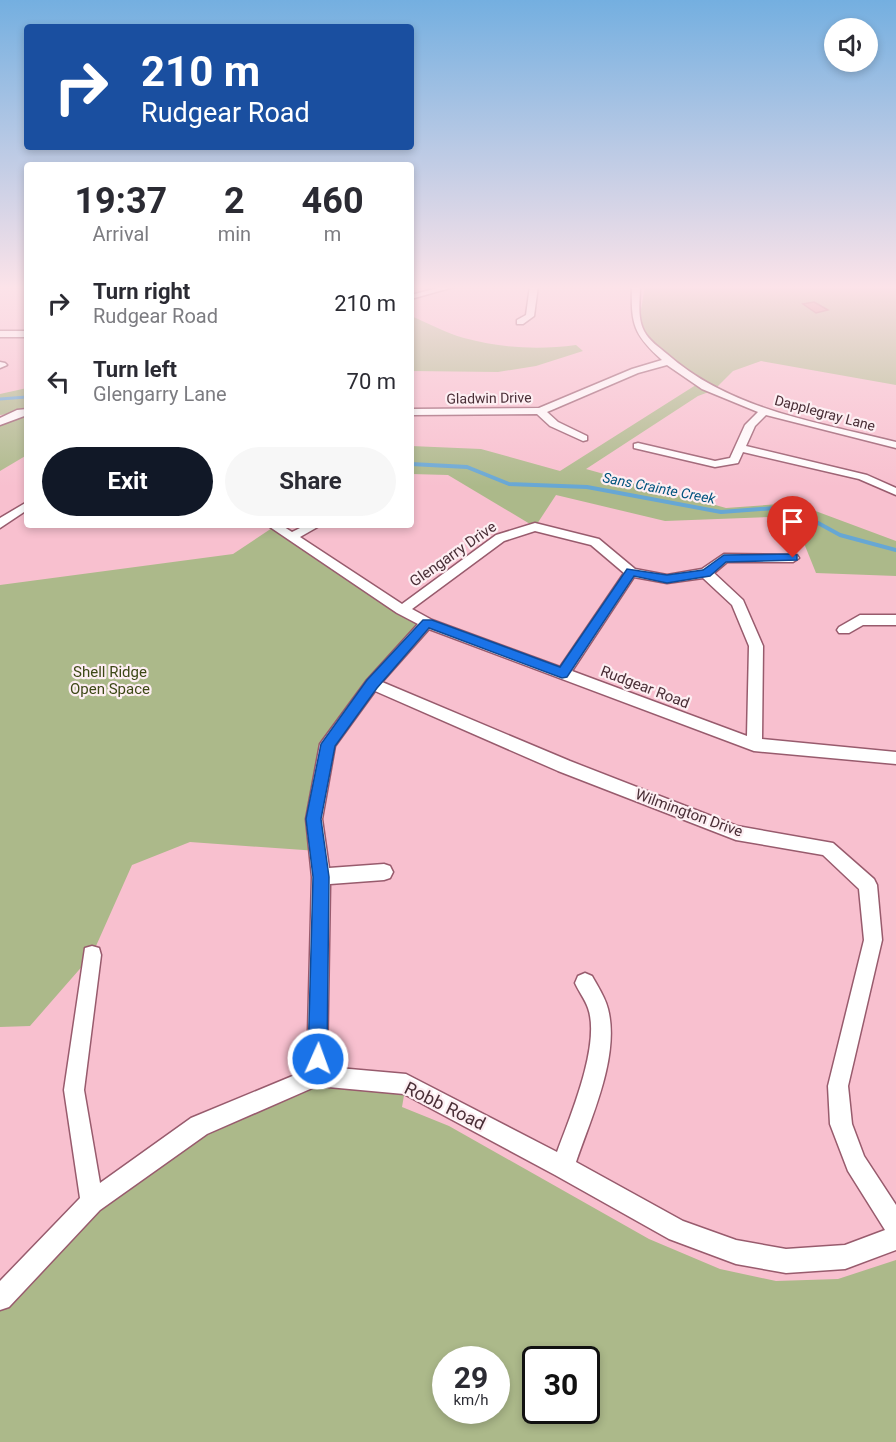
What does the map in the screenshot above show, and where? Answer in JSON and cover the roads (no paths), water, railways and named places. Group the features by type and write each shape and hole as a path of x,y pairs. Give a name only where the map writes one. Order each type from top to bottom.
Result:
{"street":[{"name":"Dapplegray Lane","path":"659,353 666,362 714,390 765,411 896,446"},
{"name":"Gladwin Drive","path":"414,412 540,411 636,370 666,362"},
{"path":"540,411 554,424 583,438"},
{"path":"638,446 715,464 734,461 750,425 765,411"},
{"path":"0,422 24,412"},
{"path":"741,448 863,477 896,492"},
{"path":"0,524 24,507"},
{"name":"Glengarry Drive","path":"402,610 500,538 535,527 595,542 631,572 667,579 706,573 724,558 793,558"},
{"name":"Rudgear Road","path":"278,528 402,610 427,623 562,674 754,745 896,758"},
{"path":"291,537 309,528"},
{"path":"562,674 631,572"},
{"path":"706,573 738,603 756,646 754,745"},
{"path":"844,630 860,620 896,620"},
{"path":"317,1076 321,877 314,819 328,744 372,684 427,623"},
{"name":"Wilmington Drive","path":"372,684 564,766 735,833 827,848 868,885 873,940 838,1086 841,1124 856,1162 896,1226"},
{"path":"321,877 384,872"},
{"path":"92,955 74,1090 92,1202"},
{"path":"563,1167 589,1092 601,1048 599,1009 585,983"},
{"name":"Robb Road","path":"0,1298 92,1202 199,1126 317,1076 406,1084 563,1167 677,1231 735,1252 786,1261 845,1257 896,1238"}],"waterway":[{"name":"Sans Crainte Creek","path":"0,399 24,397"},
{"name":"Sans Crainte Creek","path":"414,464 467,467 509,484 587,487 721,512 789,507 840,535 896,550"}],"park label":[{"name":"Shell Ridge Open Space","path":"110,680"}]}
